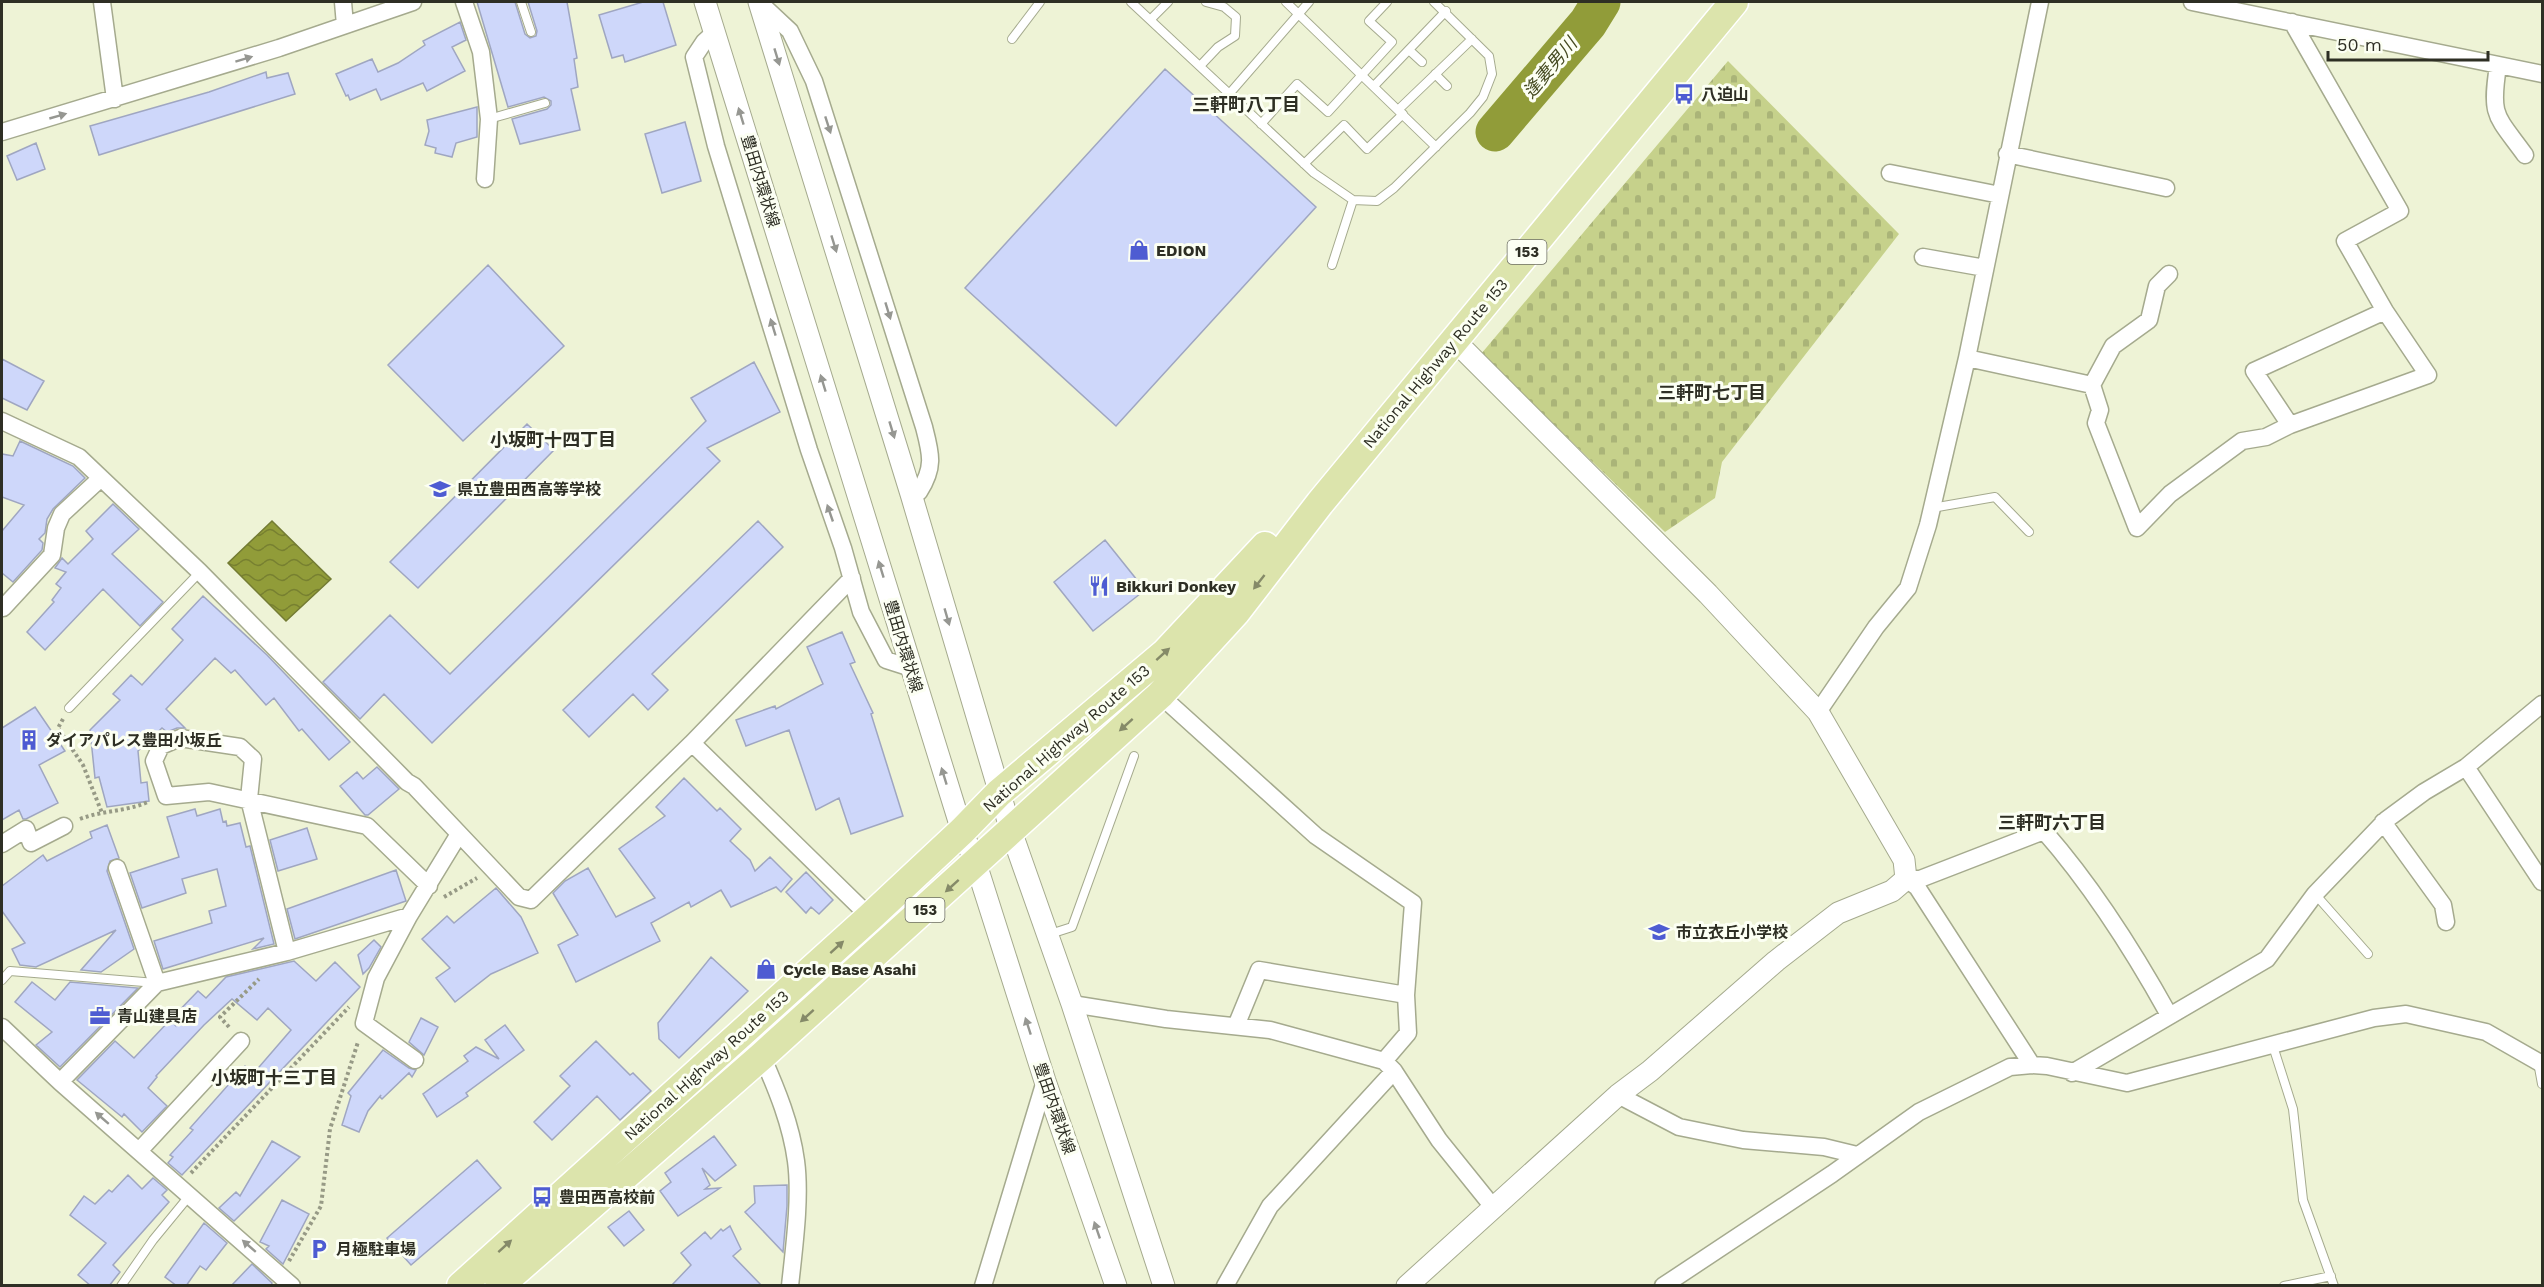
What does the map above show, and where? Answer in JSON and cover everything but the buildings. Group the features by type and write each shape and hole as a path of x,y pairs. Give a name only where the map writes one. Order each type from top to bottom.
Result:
{"highway":[{"name":"National Highway Route 153","path":"499,1286 762,1056 1161,695 1236,612 1320,503 1734,2"},
{"name":"National Highway Route 153","path":"461,1286 870,917 962,831 999,792 1165,653 1221,595 1282,526 1320,503"}],"street":[{"path":"102,2 115,99"},
{"path":"343,2 345,24"},
{"path":"2,132 279,48 413,2"},
{"path":"464,2 481,52 489,119 485,179"},
{"name":"豊田内環状線","path":"705,2 962,831 976,864 1046,1081 1116,1286"},
{"path":"760,2 790,31 814,81 927,441 932,459 926,482 919,492 911,494"},
{"path":"760,2 911,494 1011,831 1072,1004 1164,1286"},
{"path":"1818,712 1876,627 1908,588 1932,508 1967,358 2040,2"},
{"path":"2192,2 2542,74"},
{"path":"2169,274 2157,286 2149,320 2113,346 2092,385 2100,411 2096,423 2137,528 2170,494 2242,441 2266,437 2290,425 2428,375 2385,311 2345,241 2400,211 2292,22"},
{"path":"715,32 704,42 694,57 716,146 809,450 852,578 861,612 886,660 911,668"},
{"path":"2498,66 2493,98 2495,114 2525,155"},
{"path":"2007,154 2166,188"},
{"path":"1890,173 2000,195"},
{"path":"1923,257 1985,268"},
{"path":"2290,425 2254,371 2385,311"},
{"path":"1454,340 1708,594 1818,712 1904,860 1906,879 1917,887 2032,1065"},
{"path":"1967,358 2092,385"},
{"path":"2,421 79,457 200,572 519,897 531,900 692,742 852,578"},
{"path":"3,608 52,555 56,528 62,514 101,478"},
{"path":"1161,695 1316,836 1413,903 1406,995 1408,1033 1389,1066 1270,1206 1225,1286"},
{"path":"2072,1073 2267,959 2315,894 2383,822 2424,792 2466,767 2541,707"},
{"path":"287,952 249,799 252,759 240,747 180,738 161,746 154,761 166,796 209,792 249,799 366,826 429,886"},
{"path":"692,742 870,917"},
{"path":"2466,767 2542,882"},
{"path":"2383,822 2443,905 2446,922"},
{"path":"2,844 26,829 31,843 64,826"},
{"path":"1407,1286 1618,1095 1650,1071 1776,961 1838,914 1892,891 1906,879 1920,879 2044,831 2075,867 2139,962 2169,1015"},
{"path":"415,1060 364,1023 376,978 409,916 459,834"},
{"path":"117,868 157,983"},
{"path":"60,1082 157,983 287,952 409,916"},
{"path":"1236,1026 1259,969 1406,995"},
{"path":"1072,1004 1166,1019 1270,1030 1389,1066 1439,1140 1493,1207"},
{"path":"1664,1286 1775,1213 1919,1112 2010,1067 2032,1065 2127,1083 2271,1043 2374,1018 2406,1014 2486,1032 2540,1063"},
{"path":"2,1027 60,1082 287,1280"},
{"path":"140,1151 241,1041"},
{"path":"762,1056 781,1099 796,1162 796,1234 790,1286"},
{"path":"983,1286 1046,1081"},
{"path":"1618,1095 1679,1127 1743,1140 1824,1147 1857,1155"}],"lane":[{"path":"521,2 531,32"},
{"path":"1012,39 1040,2"},
{"path":"1131,2 1304,164 1353,200 1377,201 1394,188 1436,147 1483,97 1491,74 1489,56 1446,11 1434,2"},
{"path":"1151,20 1168,2"},
{"path":"1200,66 1218,47 1235,36 1236,17 1224,7 1206,2"},
{"path":"1286,2 1436,147"},
{"path":"1230,93 1309,2"},
{"path":"1262,124 1297,84 1328,112 1392,42 1369,21 1387,2"},
{"path":"1374,86 1446,11"},
{"path":"1304,164 1344,125 1367,149 1435,74 1473,39"},
{"path":"1409,50 1422,62"},
{"path":"1435,74 1447,86"},
{"path":"489,119 545,103"},
{"path":"1332,265 1353,200"},
{"path":"1932,508 1995,497 2029,531"},
{"path":"69,708 200,572"},
{"path":"1047,935 1072,927 1134,756"},
{"path":"2315,894 2368,954"},
{"path":"2,980 9,971 157,983"},
{"path":"2271,1043 2293,1109 2303,1200 2334,1286"},
{"path":"2540,1063 2542,1084"},
{"path":"121,1286 184,1190"},
{"path":"2284,1286 2331,1276"}],"path":[{"path":"69,708 58,728 83,765 102,813"},
{"path":"64,826 102,813 129,810 166,796"},
{"path":"409,916 494,869"},
{"path":"241,1041 220,1017 287,952"},
{"path":"184,1190 376,978"},
{"path":"287,1280 321,1206 330,1129 364,1023"}],"green space":[{"path":"1728,61 1899,234 1722,462 1715,498 1665,532 1481,354"}],"water":[{"path":"272,521 331,579 286,621 228,563"}],"waterway":[{"name":"逢妻男川","path":"1495,132 1588,23 1601,2"}],"place":[{"name":"八迫山","path":"1684,94"},
{"name":"EDION","path":"1139,250"},
{"name":"県立豊田西高等学校","path":"440,489"},
{"name":"Bikkuri Donkey","path":"1099,586"},
{"name":"ダイアパレス豊田小坂丘","path":"29,740"},
{"name":"市立衣丘小学校","path":"1659,932"},
{"name":"Cycle Base Asahi","path":"766,969"},
{"name":"青山建具店","path":"100,1016"},
{"name":"豊田西高校前","path":"542,1197"},
{"name":"月極駐車場","path":"319,1249"}],"district":[{"name":"三軒町八丁目","path":"1246,105"},
{"name":"三軒町七丁目","path":"1712,393"},
{"name":"小坂町十四丁目","path":"553,440"},
{"name":"三軒町六丁目","path":"2052,823"},
{"name":"小坂町十三丁目","path":"274,1078"}]}
